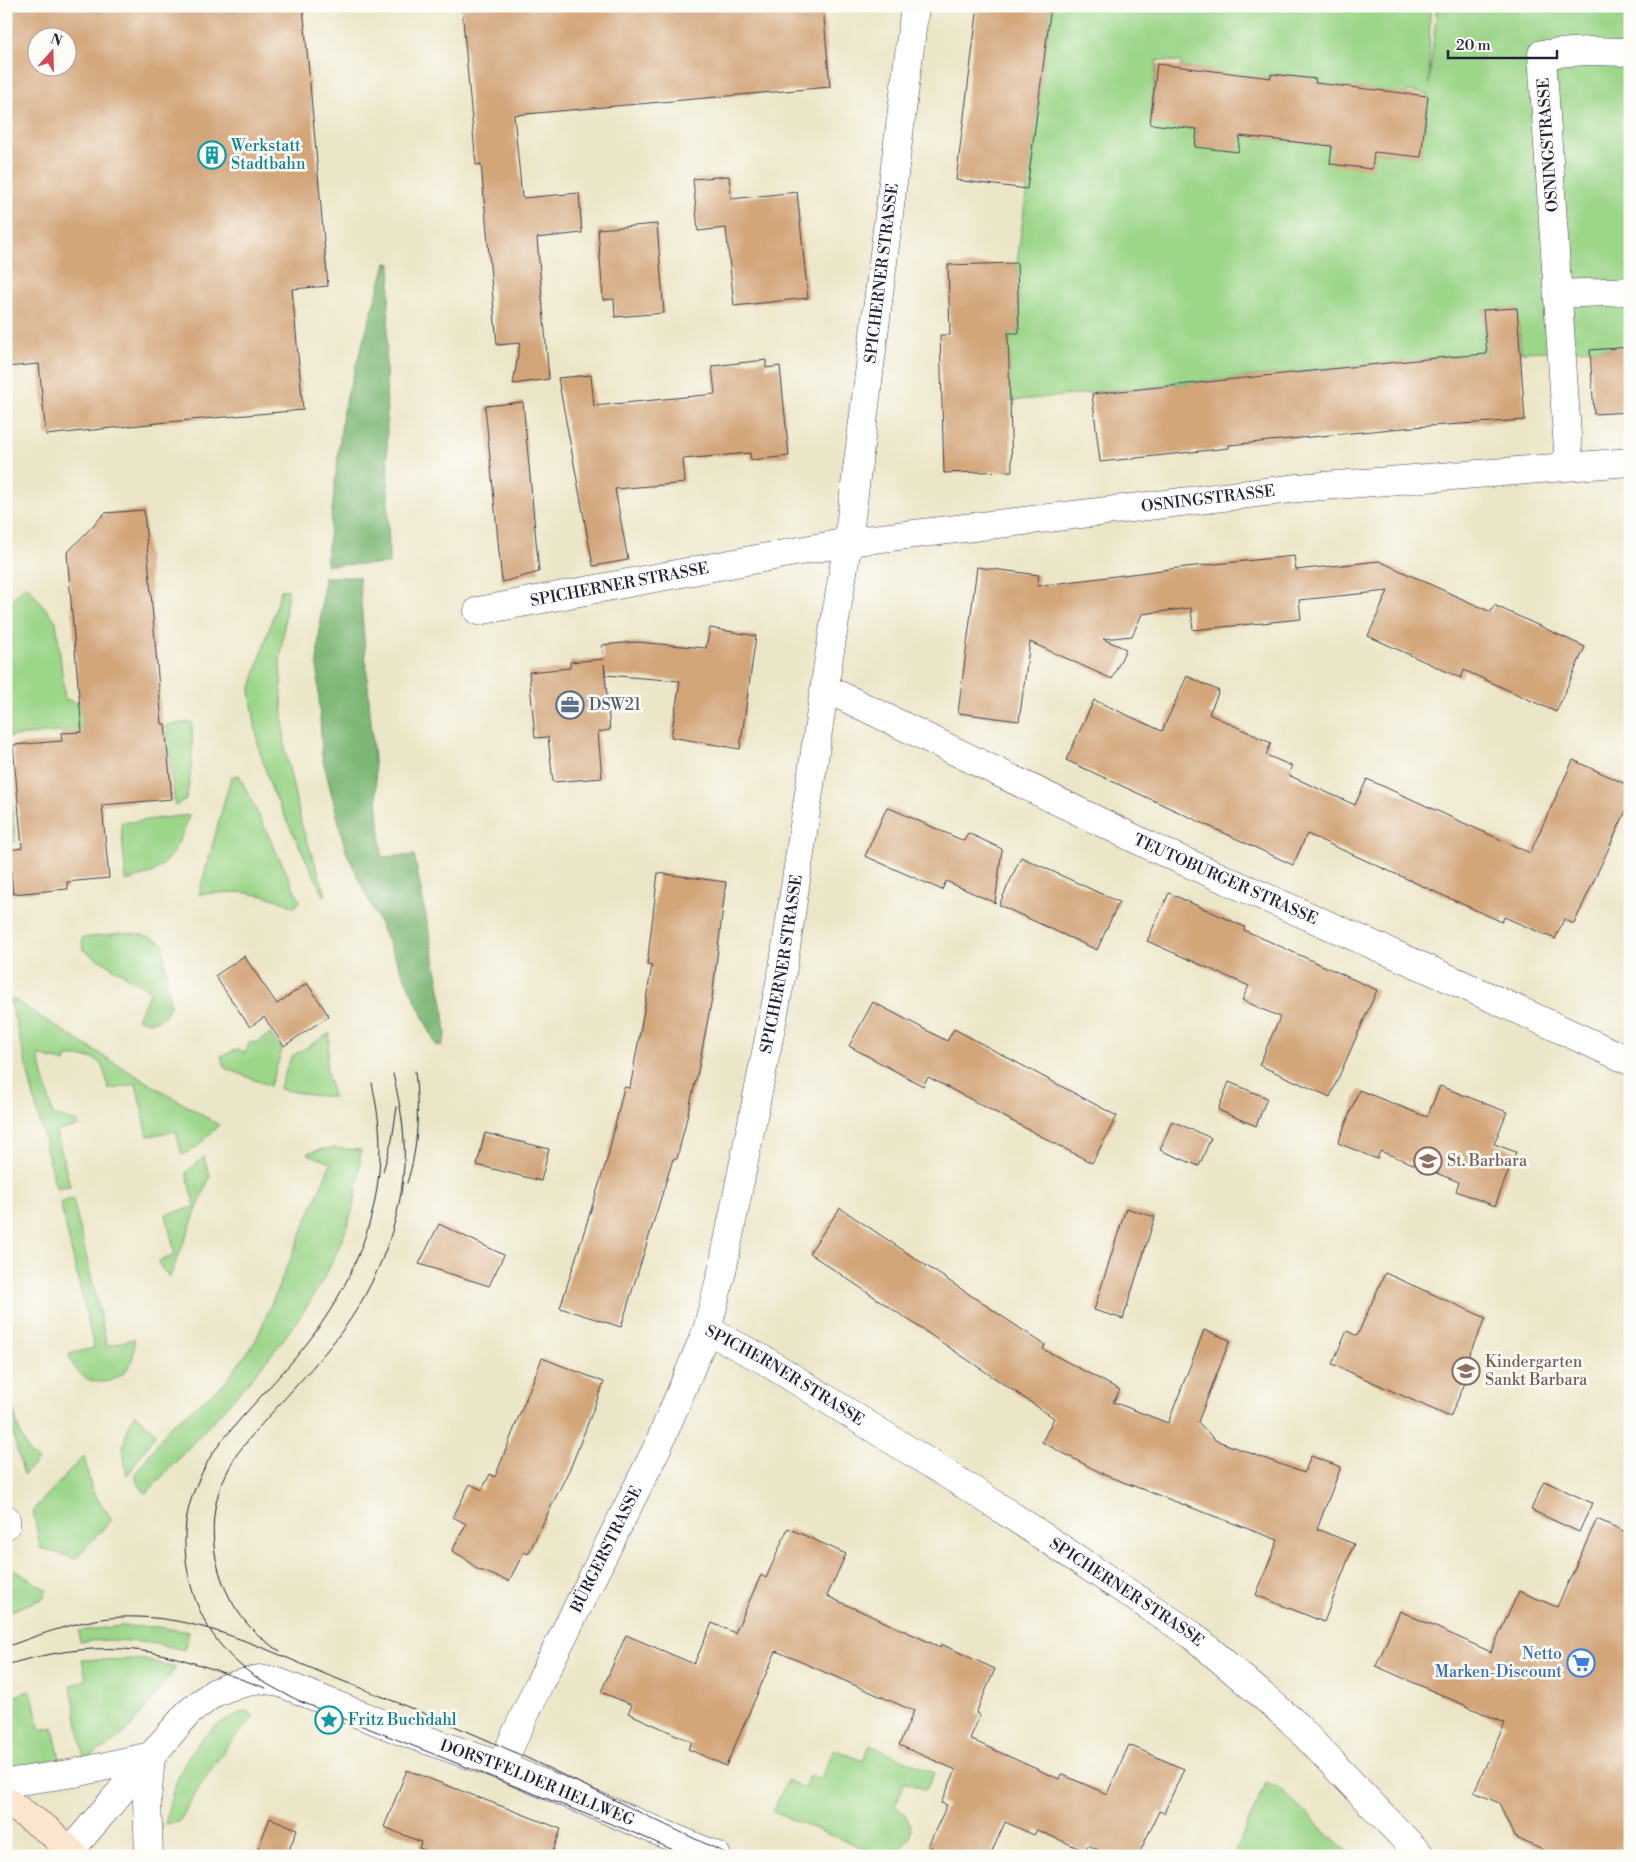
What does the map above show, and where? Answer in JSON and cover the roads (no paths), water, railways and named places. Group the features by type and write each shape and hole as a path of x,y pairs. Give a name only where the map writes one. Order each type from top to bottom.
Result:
{"main road":[{"name":"DORSTFELDER HELLWEG","path":"6,1801 49,1831 73,1853"}],"street":[{"name":"SPICHERNER STRASSE","path":"915,6 848,542 783,968 722,1271 707,1330 764,1360 982,1496 1192,1635 1291,1720 1421,1856"},
{"name":"OSNINGSTRASSE","path":"1569,466 1542,54 1588,51 1630,52"},
{"path":"1558,294 1630,291"},
{"name":"OSNINGSTRASSE","path":"848,542 1289,489 1630,462"},
{"name":"SPICHERNER STRASSE","path":"478,611 848,542"},
{"name":"TEUTOBURGER STRASSE","path":"825,688 1154,848 1630,1061"},
{"name":"BÜRGERSTRASSE","path":"501,1766 539,1684 658,1446 707,1330"},
{"path":"6,1519 6,1525"},
{"name":"DORSTFELDER HELLWEG","path":"73,1853 188,1713 214,1693 260,1679 278,1682 404,1732 501,1766 717,1856"},
{"path":"6,1784 75,1774 152,1756 147,1802 149,1856"}],"tram line":[{"path":"407,1183 416,1141 417,1099 415,1071"},
{"path":"280,1651 248,1625 226,1590 214,1550 215,1508 223,1480 237,1454 336,1339 365,1295 377,1271 395,1220 404,1167 403,1124 393,1074"},
{"path":"304,1703 254,1676 239,1664 213,1635 195,1599 190,1580 186,1561 186,1522 196,1487 212,1454 314,1334 330,1311 357,1259 367,1232 379,1175 379,1130 372,1083"},
{"path":"383,1171 392,1140 397,1107"},
{"path":"6,1647 71,1625 122,1617 163,1619 211,1629 427,1714 553,1770 732,1856"},
{"path":"6,1665 41,1656 77,1650 132,1650 180,1659 266,1688"},
{"path":"299,1701 639,1835 687,1856"}],"place":[{"name":"Werkstatt Stadtbahn","path":"212,155"},
{"name":"DSW21","path":"570,705"},
{"name":"St. Barbara","path":"1428,1161"},
{"name":"Kindergarten Sankt Barbara","path":"1466,1371"},
{"name":"Netto Marken-Discount","path":"1581,1663"},
{"name":"Fritz Buchdahl","path":"329,1720"}]}
